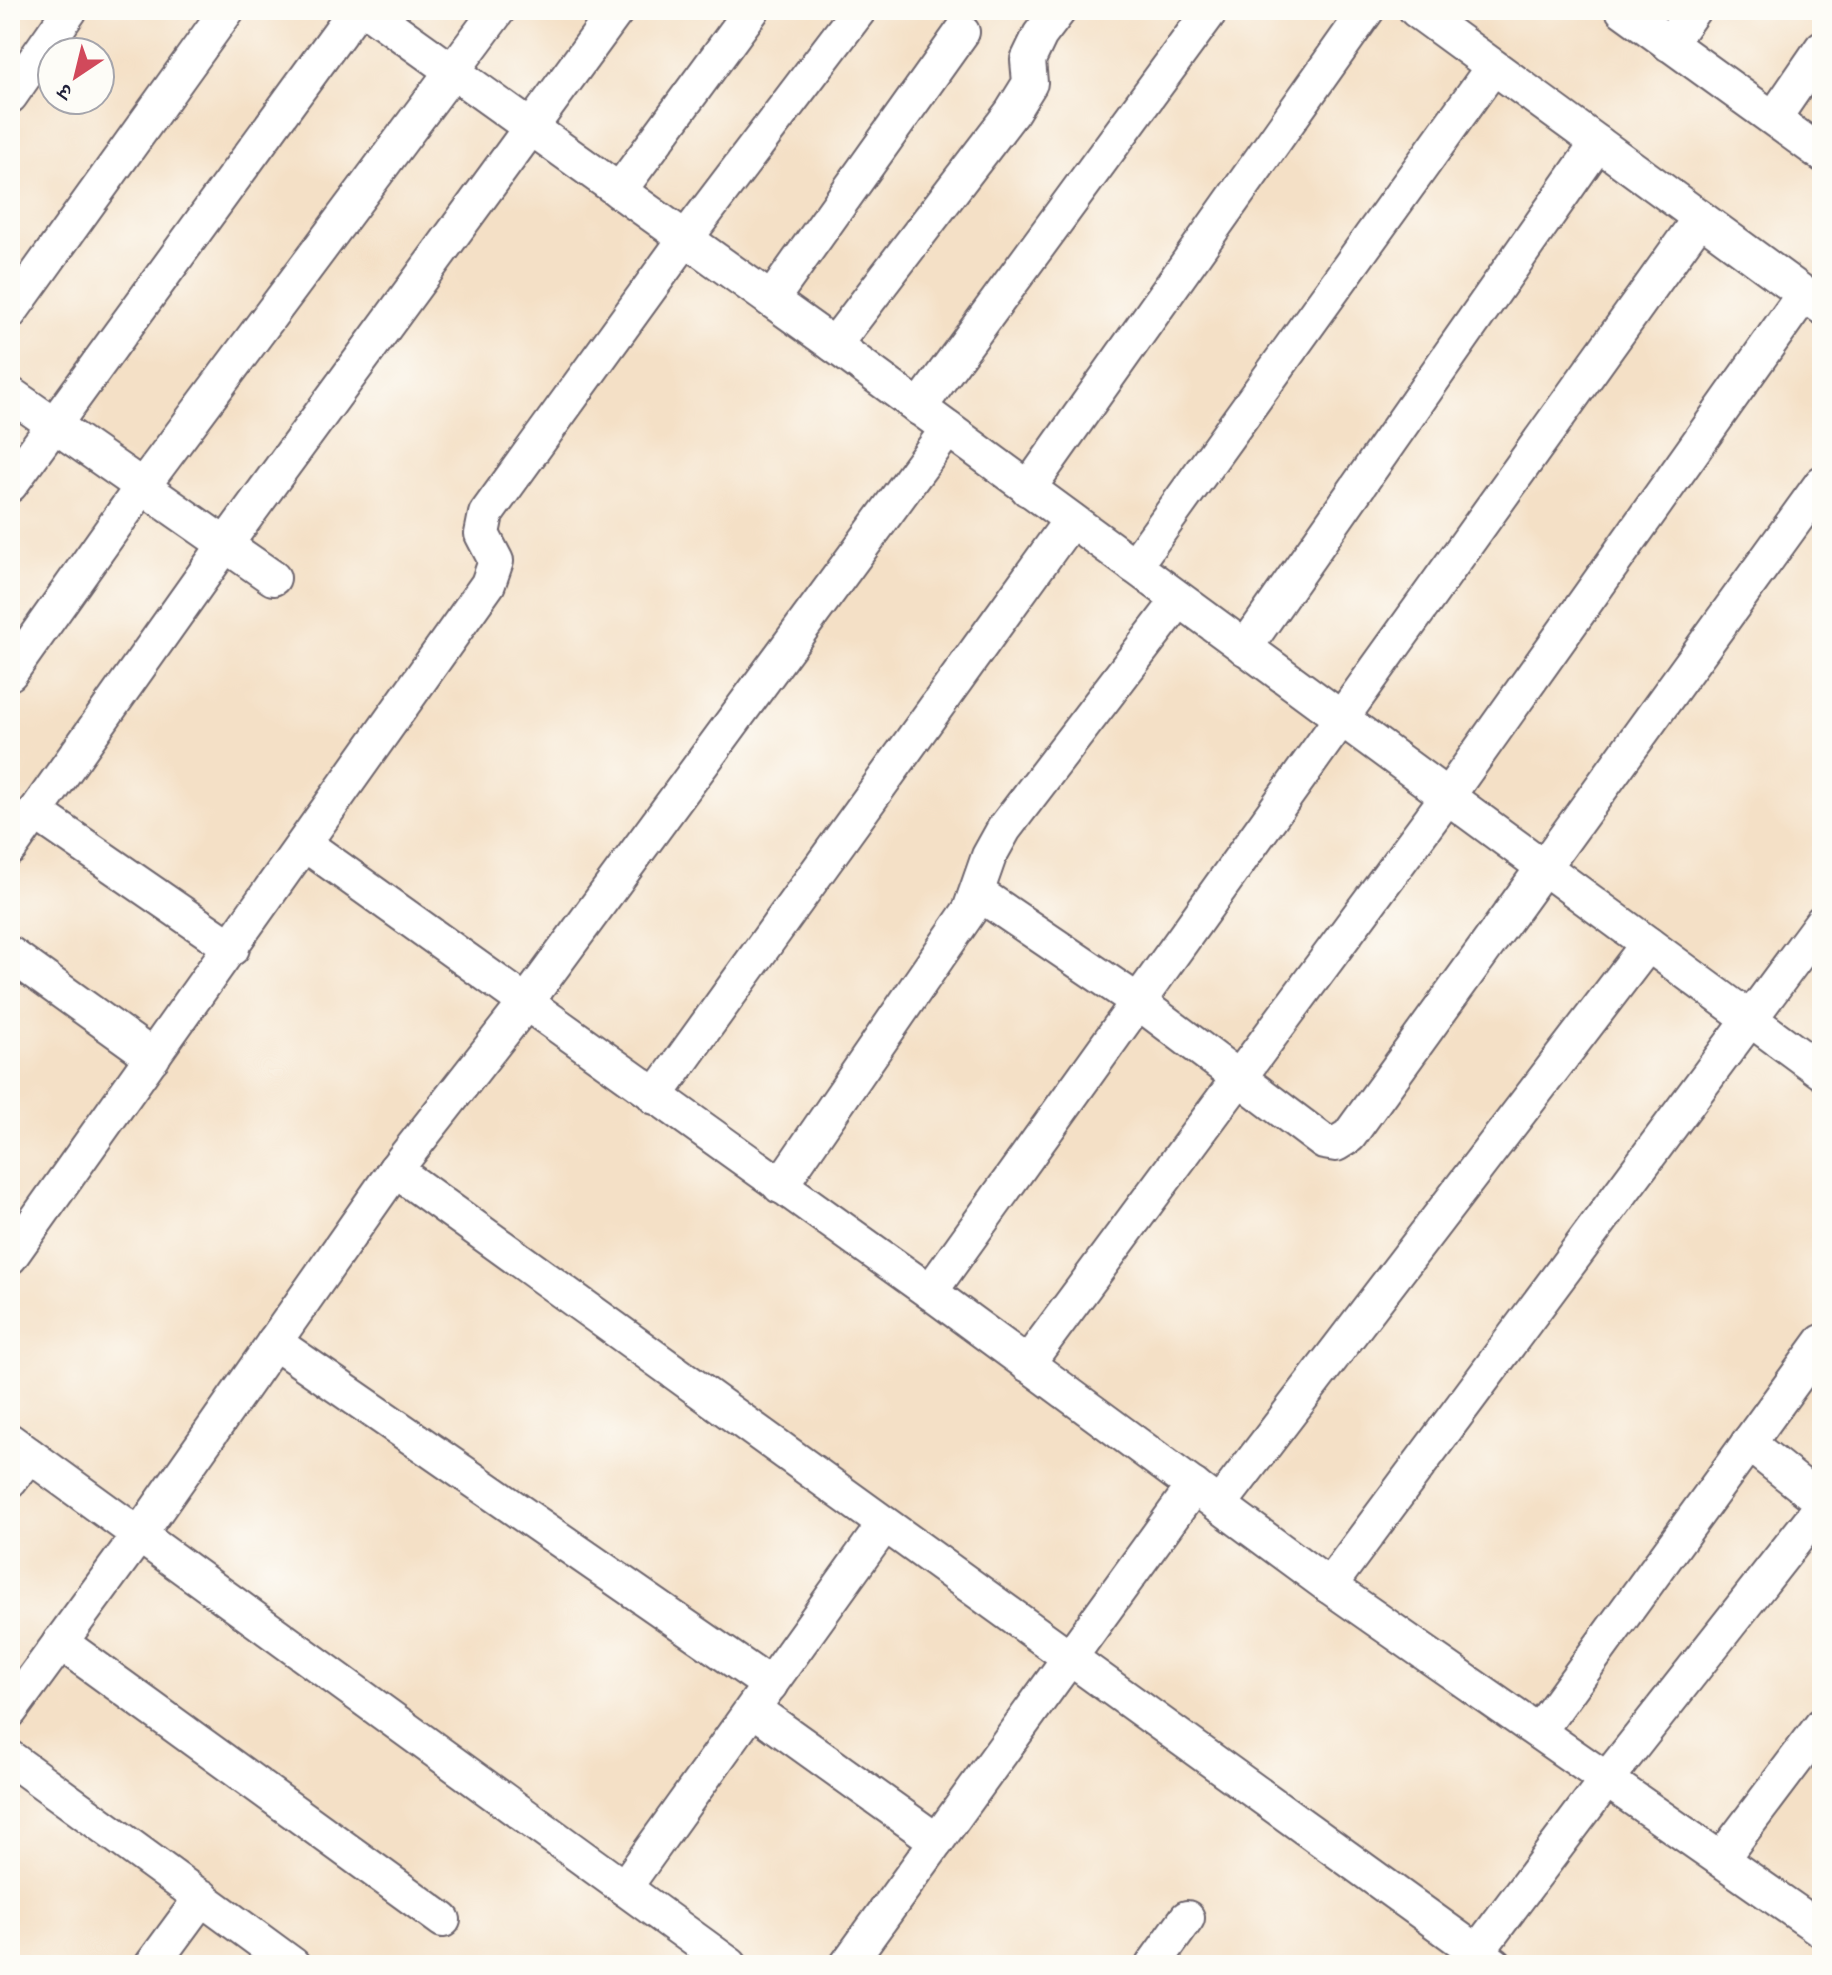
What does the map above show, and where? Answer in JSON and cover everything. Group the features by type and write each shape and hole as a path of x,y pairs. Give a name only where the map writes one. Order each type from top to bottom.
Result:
{"street":[{"path":"10,96 70,10"},
{"path":"10,312 227,10"},
{"path":"10,485 356,10"},
{"path":"367,10 834,345 1822,1072"},
{"path":"10,673 142,487 498,10"},
{"path":"10,848 225,545 617,10"},
{"path":"619,191 752,10"},
{"path":"10,1257 306,845 488,584 496,561 482,534 486,514 686,238 859,10"},
{"path":"834,345 1012,112 1030,83 1028,60 1040,35 1059,10"},
{"path":"919,408 1211,10"},
{"path":"1028,489 1367,10"},
{"path":"1027,1364 1240,1080 1813,301 1416,10"},
{"path":"1623,10 1822,154"},
{"path":"1669,44 1693,10"},
{"path":"771,300 962,32"},
{"path":"1774,118 1822,48"},
{"path":"1134,566 1493,67"},
{"path":"1245,648 1598,143"},
{"path":"930,1292 1700,218"},
{"path":"10,394 273,578"},
{"path":"10,1711 139,1535 395,1170 525,1004 948,429"},
{"path":"978,893 1137,1001 1324,1142 1336,1144 1349,1136 1822,483"},
{"path":"655,1097 1071,520"},
{"path":"780,1186 970,910 989,856 1004,829 1179,600"},
{"path":"35,812 232,948"},
{"path":"306,845 930,1292 1329,1586 1822,1930"},
{"path":"1329,1586 1822,922"},
{"path":"847,1965 1070,1659 1206,1496 1648,944"},
{"path":"10,954 153,1057"},
{"path":"395,1170 1486,1959 1607,1779 1822,1504 1748,1443"},
{"path":"274,1342 761,1697 937,1841"},
{"path":"1539,1731 1822,1342"},
{"path":"16,1459 139,1535 730,1965"},
{"path":"624,1888 884,1525"},
{"path":"60,1642 443,1920"},
{"path":"1721,1859 1822,1725"},
{"path":"10,1758 293,1965"},
{"path":"152,1965 202,1897"},
{"path":"1153,1965 1187,1918"}]}
